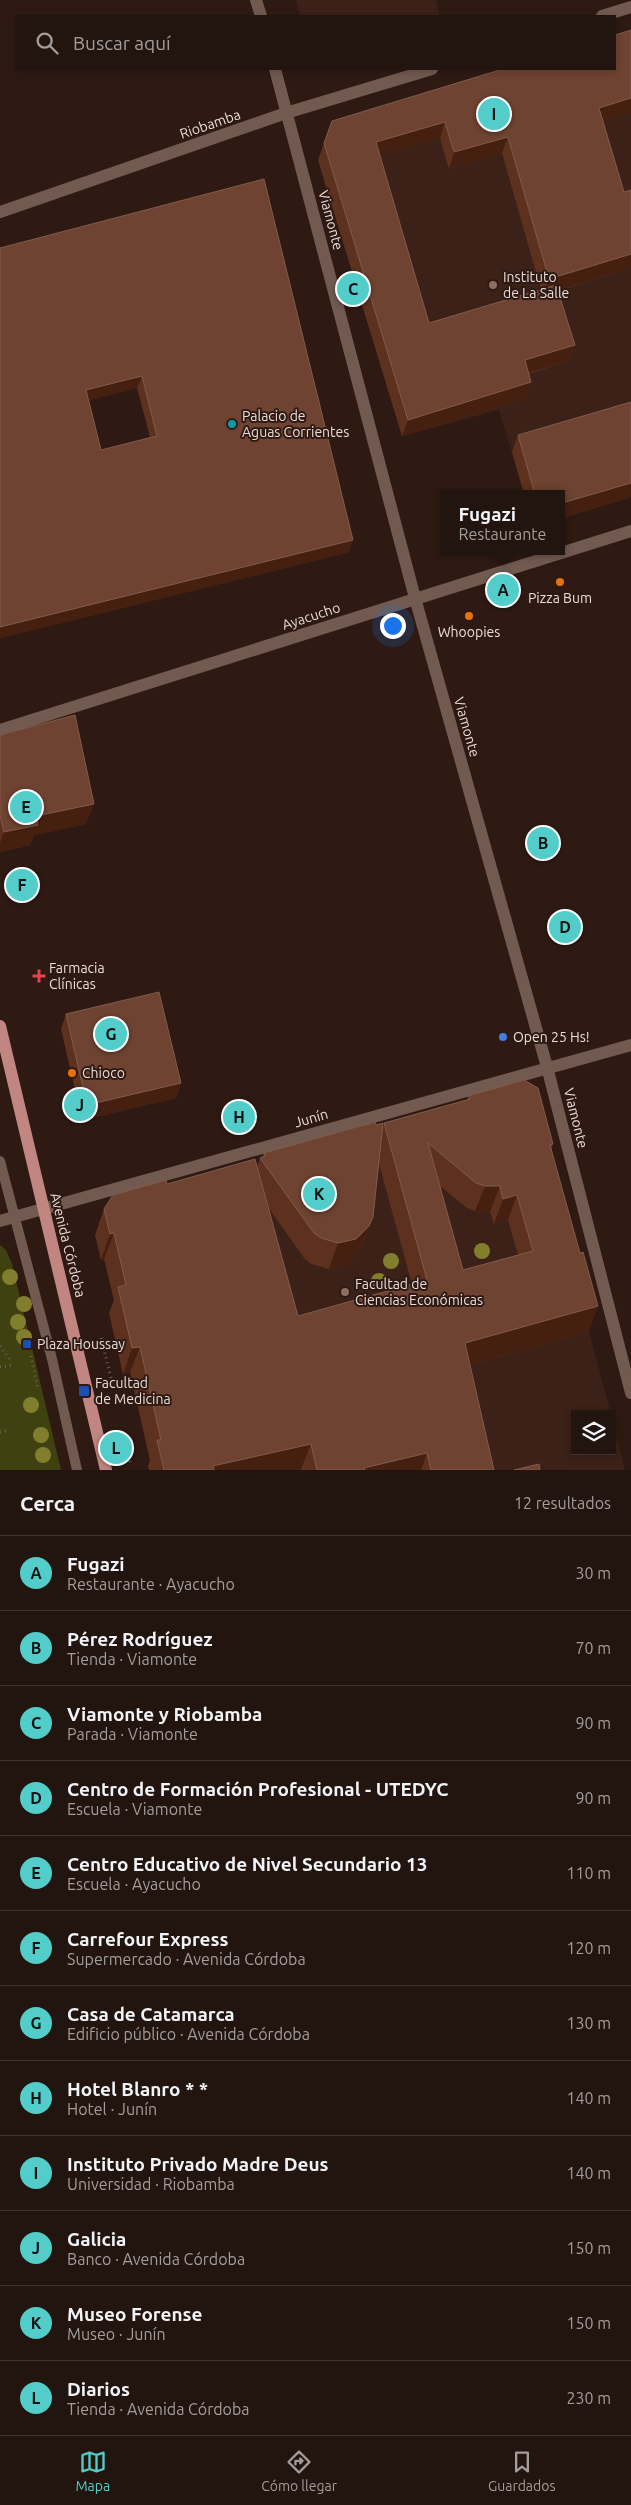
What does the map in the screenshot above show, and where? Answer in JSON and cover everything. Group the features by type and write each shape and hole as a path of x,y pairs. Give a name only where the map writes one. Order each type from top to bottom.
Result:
{"main road":[{"name":"Avenida Córdoba","path":"0,1026 106,1470"}],"street":[{"path":"256,0 260,15"},
{"path":"605,15 631,7"},
{"name":"Viamonte","path":"274,70 415,598 548,1067 631,1394"},
{"name":"Riobamba","path":"0,212 286,113 429,70"},
{"name":"Ayacucho","path":"565,551 631,531"},
{"name":"Ayacucho","path":"0,730 554,555"},
{"name":"Junín","path":"0,1221 631,1045"}],"lane":[{"path":"0,1160 52,1359 77,1470"}],"path":[{"path":"102,1338 111,1378"},
{"path":"0,1346 12,1363 0,1368"},
{"path":"31,1356 40,1397"},
{"path":"0,1432 9,1430"},
{"path":"123,1432 130,1465"}],"shaded area":[{"path":"296,0 436,0 440,15 300,15"},
{"name":"Instituto de La Salle","path":"631,44 631,497 565,517 565,490 523,490 499,410 402,436 318,160 616,70"},
{"name":"Facultad de Ciencias Económicas","path":"460,1125 589,1332 610,1410 571,1410 571,1455 616,1455 616,1435 625,1470 149,1470 148,1466 151,1465 130,1373 123,1374 109,1313 116,1311 105,1259 101,1260 95,1235 104,1221"}],"green space":[{"path":"0,1245 6,1250 12,1264 61,1470 0,1470"}],"building":[{"path":"631,30 631,98 599,108 624,192 631,190 631,254 549,279 508,137 454,152 445,122 376,142 429,323 556,285 575,345 525,360 531,382 408,420 324,143 332,121 500,70 616,70 616,35"},
{"name":"Palacio de Aguas Corrientes","path":"264,179 353,540 0,627 0,248","holes":["142,376 157,436 101,450 86,390"]},
{"path":"631,402 631,483 565,502 565,490 534,490 518,435"},
{"path":"75,715 94,804 36,816 38,825 4,832 0,816 0,735"},
{"path":"159,992 181,1083 87,1105 66,1014"},
{"name":"Facultad de Ciencias Económicas","path":"524,1080 538,1088 553,1144 550,1145 580,1253 583,1252 598,1306 465,1343 494,1470 431,1470 427,1453 364,1468 365,1470 317,1470 311,1444 213,1466 214,1470 164,1470 157,1440 161,1440 140,1347 132,1348 118,1287 126,1285 114,1233 110,1234 104,1209 113,1195 166,1180 167,1184 255,1159 298,1316 427,1280 384,1123 470,1099 468,1096","holes":["428,1143 476,1183 485,1186 500,1186 503,1199 517,1195 533,1251 463,1270"]},
{"path":"375,1122 376,1125 383,1123 373,1217 369,1226 356,1239 338,1243 321,1238 314,1233 260,1158 265,1156 264,1153"},
{"path":"539,1464 540,1470 514,1470"}],"place":[{"name":"Instituto Privado Madre Deus","path":"494,114"},
{"name":"Instituto de La Salle","path":"493,285"},
{"name":"Viamonte y Riobamba","path":"353,289"},
{"name":"Palacio de Aguas Corrientes","path":"232,424"},
{"name":"Pizza Bum","path":"560,582"},
{"name":"Fugazi","path":"503,590"},
{"name":"Whoopies","path":"469,616"},
{"name":"Centro Educativo de Nivel Secundario 13","path":"26,807"},
{"name":"Pérez Rodríguez","path":"543,843"},
{"name":"Carrefour Express","path":"22,885"},
{"name":"Centro de Formación Profesional - UTEDYC","path":"565,927"},
{"name":"Farmacia Clínicas","path":"39,976"},
{"name":"Casa de Catamarca","path":"111,1034"},
{"name":"Open 25 Hs!","path":"503,1037"},
{"name":"Chioco","path":"72,1073"},
{"name":"Galicia","path":"80,1105"},
{"name":"Hotel Blanro * *","path":"239,1117"},
{"name":"Museo Forense","path":"319,1194"},
{"name":"Facultad de Ciencias Económicas","path":"345,1292"},
{"name":"Plaza Houssay","path":"27,1344"},
{"name":"Facultad de Medicina","path":"84,1391"},
{"name":"Diarios","path":"116,1448"}]}
